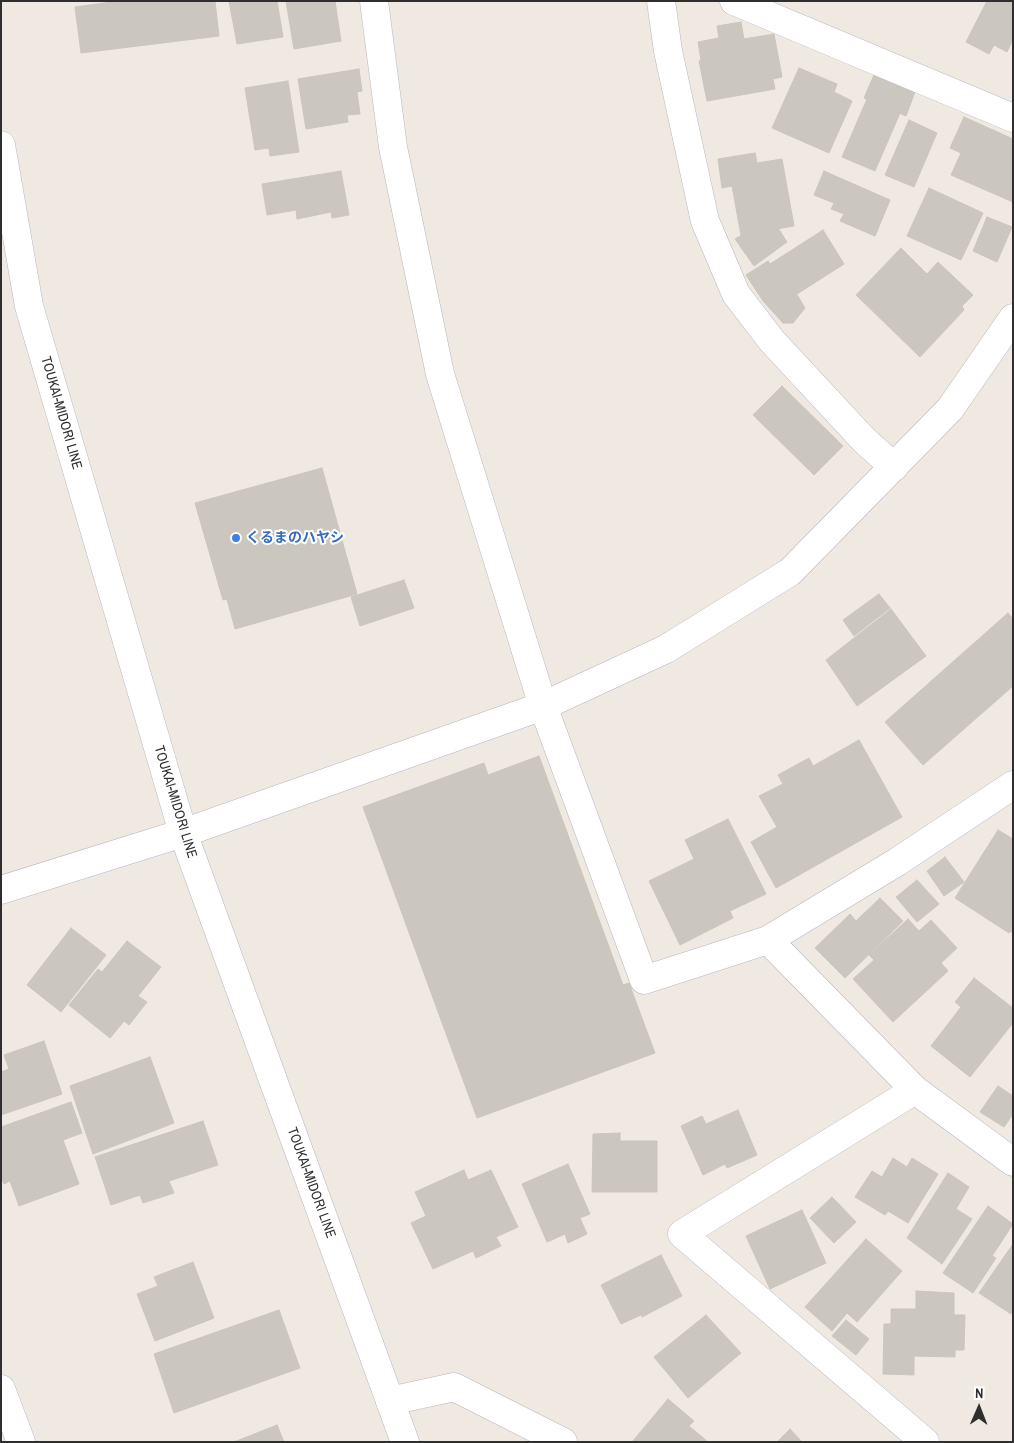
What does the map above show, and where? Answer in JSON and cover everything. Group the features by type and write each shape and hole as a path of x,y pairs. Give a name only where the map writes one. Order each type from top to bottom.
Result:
{"street":[{"path":"374,1 393,147 440,374 543,706 644,980 768,940 897,862 1013,785"},
{"path":"661,1 668,51 705,221 736,294 772,340 864,440 894,467"},
{"path":"734,1 1013,118"},
{"name":"TOUKAI-MIDORI LINE","path":"1,145 29,306 183,834 405,1442"},
{"path":"1,890 183,834 543,706 666,650 790,572 950,409 1013,318"},
{"path":"768,940 915,1090 1013,1162"},
{"path":"915,1090 682,1234 925,1442"},
{"path":"390,1401 454,1387 563,1442"},
{"path":"1,1389 21,1442"}],"building":[{"path":"119,1 215,1 219,36 81,53 75,7"},
{"path":"229,1 277,1 283,37 237,44"},
{"path":"286,1 335,1 341,41 294,49"},
{"path":"987,1 1013,1 1013,39 1007,52 994,45 989,54 966,42"},
{"path":"741,22 744,39 774,34 782,77 773,79 775,89 707,101 699,61 701,60 698,42 719,38 717,26"},
{"path":"799,68 837,84 834,92 852,101 829,153 772,128"},
{"path":"359,69 362,91 357,92 360,114 347,115 348,122 306,129 298,79"},
{"path":"874,75 915,92 906,116 864,98"},
{"path":"288,81 299,152 270,156 269,148 255,150 245,88"},
{"path":"867,99 900,113 875,171 842,157"},
{"path":"964,117 1013,139 1013,202 951,175 961,153 950,148"},
{"path":"909,120 937,133 914,187 885,175"},
{"path":"755,153 757,163 782,159 794,226 741,235 732,186 722,188 718,159"},
{"path":"341,171 349,215 332,218 331,212 297,219 296,210 267,215 262,184"},
{"path":"824,171 890,200 875,236 840,221 844,214 831,209 834,203 814,195"},
{"path":"929,188 983,213 961,260 907,236"},
{"path":"987,217 1012,227 997,262 973,251"},
{"path":"778,228 787,242 754,266 735,239 742,235"},
{"path":"823,230 844,264 797,294 790,283 785,287 770,264"},
{"path":"901,248 927,274 938,262 973,295 962,306 964,310 920,357 856,295"},
{"path":"768,261 785,287 790,283 805,308 793,323 783,323 763,301 746,275"},
{"path":"782,386 843,446 814,475 753,415"},
{"path":"322,468 357,594 235,629 227,599 223,600 195,503"},
{"path":"404,580 414,608 360,626 351,597"},
{"path":"879,594 890,608 854,636 843,620"},
{"path":"891,609 926,656 857,706 826,660"},
{"path":"1008,613 1013,619 1013,686 923,765 885,722"},
{"path":"859,740 902,817 776,888 751,842 777,827 759,796 783,784 778,775 809,758 813,766"},
{"path":"539,756 623,985 629,983 655,1053 477,1118 363,807 484,763 488,775"},
{"path":"728,819 766,894 730,911 733,918 680,945 649,881 694,859 685,840"},
{"path":"998,830 1013,839 1013,933 1010,931 1009,933 955,898"},
{"path":"945,857 964,882 944,896 927,871"},
{"path":"917,880 939,904 917,922 896,897"},
{"path":"880,898 903,921 845,978 815,948 850,914 856,921"},
{"path":"908,919 919,931 931,920 957,948 941,963 948,971 893,1022 853,979 874,960 869,955"},
{"path":"71,928 106,955 61,1012 27,985"},
{"path":"127,941 161,967 138,996 147,1002 129,1025 124,1021 110,1038 69,1005 98,969 102,972"},
{"path":"974,978 1013,1008 1013,1023 970,1077 931,1046 961,1007 955,1002"},
{"path":"44,1041 62,1094 1,1115 1,1072 9,1069 4,1055"},
{"path":"150,1057 174,1123 93,1154 70,1086"},
{"path":"998,1086 1013,1096 1013,1114 1004,1127 980,1112"},
{"path":"71,1102 82,1133 63,1140 79,1184 19,1206 10,1181 4,1184 1,1177 1,1127"},
{"path":"738,1110 757,1155 727,1168 725,1164 703,1175 681,1126 702,1116 706,1124"},
{"path":"203,1121 218,1165 169,1181 174,1193 143,1203 140,1195 111,1205 95,1157"},
{"path":"620,1133 620,1141 657,1141 657,1192 592,1192 593,1134"},
{"path":"893,1158 907,1167 912,1158 938,1174 908,1223 888,1211 885,1215 855,1197 872,1171 882,1177"},
{"path":"568,1164 590,1214 580,1218 587,1234 568,1243 565,1234 547,1242 522,1184"},
{"path":"464,1170 468,1180 491,1170 518,1227 496,1237 501,1246 476,1258 473,1251 433,1269 411,1223 426,1216 415,1192"},
{"path":"948,1173 969,1187 956,1209 972,1219 942,1264 907,1238"},
{"path":"832,1197 856,1222 834,1243 810,1218"},
{"path":"988,1206 1013,1224 992,1256 996,1258 973,1293 943,1273"},
{"path":"802,1210 826,1263 770,1289 746,1236"},
{"path":"866,1239 902,1271 857,1322 847,1313 832,1331 805,1307"},
{"path":"1013,1244 1013,1311 1011,1314 979,1293"},
{"path":"661,1255 682,1296 642,1317 641,1315 621,1324 601,1285"},
{"path":"193,1262 214,1318 155,1341 137,1294 158,1286 154,1277"},
{"path":"916,1291 954,1293 954,1315 965,1315 964,1350 955,1350 955,1357 914,1356 914,1375 883,1374 884,1324 891,1324 891,1309 916,1309"},
{"path":"279,1310 300,1368 174,1413 154,1354"},
{"path":"706,1315 741,1353 688,1398 654,1357"},
{"path":"846,1320 869,1339 856,1355 832,1336"},
{"path":"668,1399 694,1421 689,1426 708,1442 632,1442"},
{"path":"277,1425 284,1442 234,1442"},
{"path":"790,1429 802,1442 777,1442"}],"place":[{"name":"くるまのハヤシ","path":"236,538"}]}
